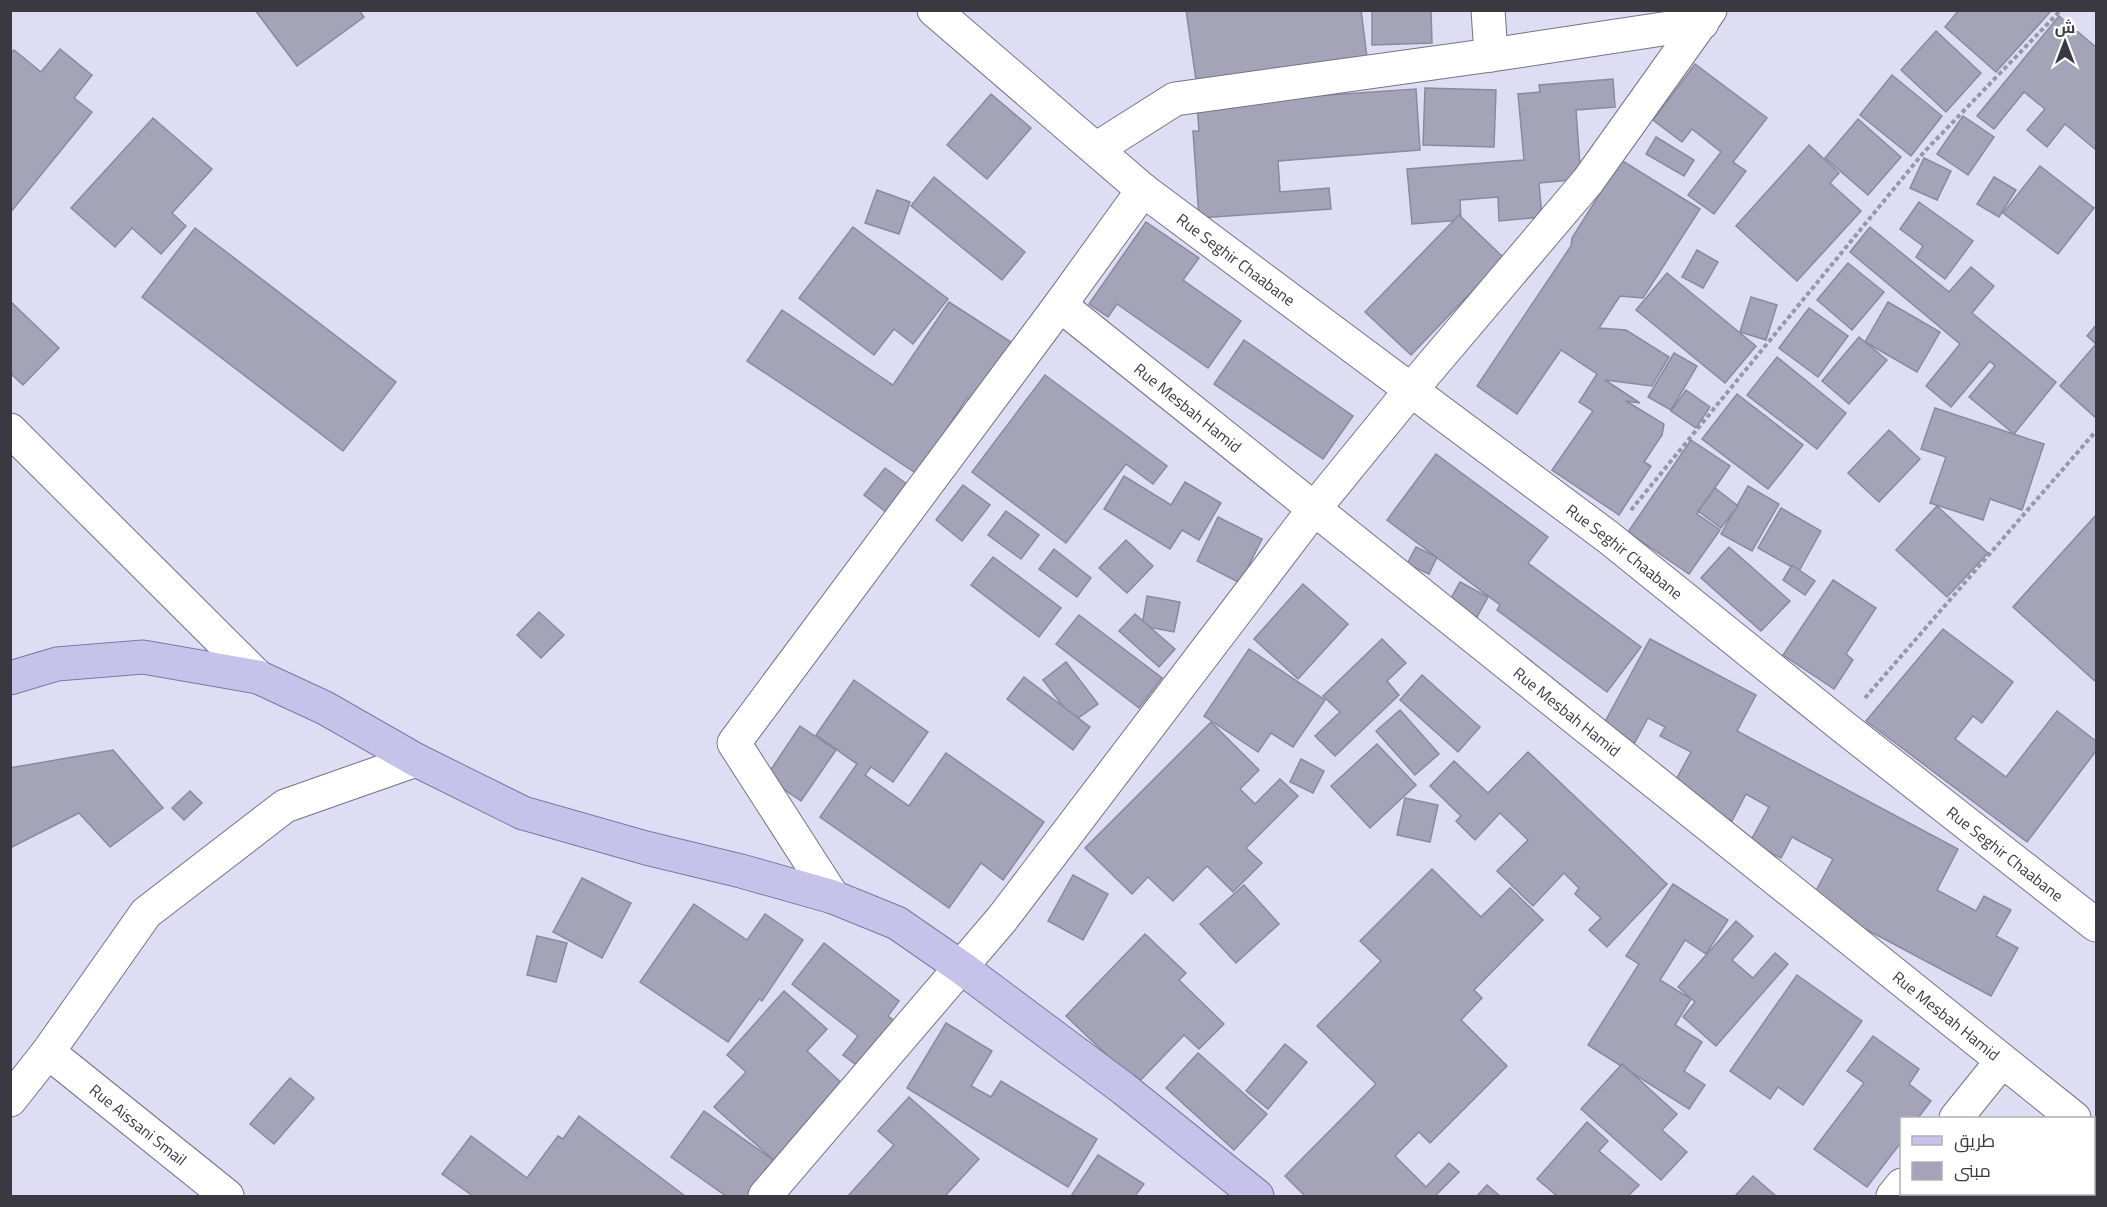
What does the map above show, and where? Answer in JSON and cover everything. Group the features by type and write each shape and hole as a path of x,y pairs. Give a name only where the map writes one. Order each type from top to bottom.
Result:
{"main road":[{"path":"10,678 57,664 143,657 258,677 325,708 416,760 523,813 833,897 897,923 962,968 1124,1089 1257,1197"}],"street":[{"name":"Rue Seghir Chaabane","path":"934,10 1143,190 1608,537 1841,725 2097,925"},
{"path":"1488,10 1491,55"},
{"path":"1096,149 1176,99 1491,55 1706,17"},
{"path":"765,1197 1002,919 1314,508 1588,181 1706,17"},
{"path":"833,897 734,743 1143,190"},
{"name":"Rue Mesbah Hamid","path":"1060,305 2072,1117"},
{"path":"10,429 258,677"},
{"path":"10,1100 48,1052 147,913 285,806 416,760"},
{"name":"Rue Aissani Smail","path":"48,1052 227,1197"},
{"path":"1958,1117 2002,1061"}],"path":[{"path":"1608,537 1924,152 2061,10"},
{"path":"1841,725 2097,431"}],"building":[{"path":"255,10 359,10 364,17 297,66"},
{"path":"1186,10 1361,10 1367,57 1196,80"},
{"path":"1372,10 1431,10 1432,43 1372,45"},
{"path":"1959,10 2051,11 1996,72 1945,27"},
{"path":"2059,16 2096,47 2096,150 2065,124 2047,147 2027,130 2045,109 2024,92 1994,129 1977,116"},
{"path":"1936,31 1981,73 1946,112 1901,70"},
{"path":"60,49 92,75 74,98 92,112 10,213 10,54 14,50 41,72"},
{"path":"1695,64 1767,118 1733,162 1746,171 1714,214 1688,195 1721,152 1692,129 1682,142 1653,120"},
{"path":"1892,75 1942,116 1911,156 1860,115"},
{"path":"1613,79 1615,107 1576,110 1581,179 1539,183 1542,217 1499,221 1498,197 1460,200 1461,220 1412,224 1407,169 1524,160 1518,94 1540,92 1539,85"},
{"path":"1425,88 1496,90 1494,147 1423,145"},
{"path":"1416,89 1420,150 1278,161 1280,192 1329,188 1331,209 1199,218 1193,131 1199,131 1197,104"},
{"path":"991,94 1031,128 987,179 947,145"},
{"path":"1963,116 1994,137 1968,175 1937,154"},
{"path":"153,118 212,169 172,213 186,226 161,254 132,228 115,247 71,208"},
{"path":"1858,119 1901,157 1868,195 1825,158"},
{"path":"1656,137 1694,160 1684,176 1646,154"},
{"path":"1809,145 1839,173 1830,183 1861,211 1797,281 1736,226"},
{"path":"1924,158 1951,171 1937,200 1910,188"},
{"path":"1621,160 1700,209 1643,298 1620,296 1599,328 1626,330 1669,357 1652,386 1605,380 1640,403 1626,401 1664,424 1662,435 1644,462 1651,466 1619,515 1552,470 1593,411 1579,402 1597,374 1561,350 1517,414 1477,386 1571,246 1572,238"},
{"path":"2040,166 2094,208 2058,254 2003,213"},
{"path":"934,177 1025,252 1002,280 911,206"},
{"path":"1994,177 2016,190 1999,217 1977,204"},
{"path":"877,190 910,202 899,234 865,223"},
{"path":"1919,202 1973,241 1945,279 1916,257 1923,246 1900,229"},
{"path":"1459,215 1504,258 1411,355 1365,312"},
{"path":"1146,222 1199,258 1183,280 1241,321 1208,368 1117,304 1108,317 1089,304"},
{"path":"853,227 948,299 913,344 894,329 874,355 799,298"},
{"path":"1870,227 1949,292 1971,267 1994,286 1972,313 2056,382 2014,434 1969,397 1995,366 1990,361 1951,407 1926,386 1960,344 1850,252"},
{"path":"195,228 396,382 343,451 142,297"},
{"path":"1697,250 1718,262 1703,288 1682,277"},
{"path":"1848,263 1884,292 1852,330 1817,300"},
{"path":"1667,273 1756,346 1725,383 1636,310"},
{"path":"1751,297 1777,305 1766,340 1740,332"},
{"path":"10,301 59,348 23,385 10,373"},
{"path":"949,302 1014,344 975,403 967,398 917,474 747,361 782,310 893,385"},
{"path":"1888,302 1940,332 1917,372 1865,342"},
{"path":"1809,308 1848,336 1818,377 1779,348"},
{"path":"2096,325 2096,344 2087,336"},
{"path":"1859,337 1887,360 1849,404 1822,381"},
{"path":"1244,340 1353,416 1323,459 1214,384"},
{"path":"2096,344 2096,418 2060,386"},
{"path":"1674,353 1697,366 1671,410 1648,397"},
{"path":"1777,357 1846,413 1817,449 1747,395"},
{"path":"1045,375 1167,466 1153,484 1126,464 1066,543 972,472"},
{"path":"1686,390 1710,407 1696,428 1671,411"},
{"path":"1737,394 1803,445 1768,489 1702,439"},
{"path":"1935,408 2044,444 2022,510 1990,499 1983,520 1930,503 1946,457 1921,449"},
{"path":"1889,430 1920,459 1879,502 1848,473"},
{"path":"1691,440 1730,466 1697,514 1720,530 1689,574 1628,532"},
{"path":"1436,454 1548,537 1528,563 1641,647 1607,692 1497,610 1500,605 1387,520"},
{"path":"885,468 908,485 886,512 864,495"},
{"path":"1124,476 1171,505 1185,482 1221,503 1199,540 1182,530 1170,549 1104,509"},
{"path":"963,485 990,505 962,541 936,520"},
{"path":"1748,486 1779,504 1752,551 1721,534"},
{"path":"1715,488 1738,506 1721,528 1698,511"},
{"path":"1937,506 1988,553 1947,597 1896,550"},
{"path":"1781,508 1821,531 1799,571 1758,548"},
{"path":"1006,511 1039,535 1021,559 988,535"},
{"path":"2096,515 2096,682 2013,607"},
{"path":"1218,517 1262,539 1240,583 1197,561"},
{"path":"1126,540 1153,566 1127,593 1099,568"},
{"path":"1416,547 1437,557 1429,574 1407,564"},
{"path":"1729,547 1790,601 1761,631 1701,578"},
{"path":"1054,549 1091,578 1077,597 1039,569"},
{"path":"993,557 1061,608 1039,637 971,585"},
{"path":"1792,565 1815,581 1805,595 1783,580"},
{"path":"1833,580 1876,608 1846,654 1853,660 1834,689 1783,655"},
{"path":"1460,582 1488,597 1477,617 1449,602"},
{"path":"1303,584 1348,624 1298,679 1254,639"},
{"path":"1147,596 1180,602 1174,632 1142,626"},
{"path":"539,612 564,635 541,658 517,635"},
{"path":"1135,614 1175,649 1159,667 1119,631"},
{"path":"1079,615 1162,678 1139,708 1056,644"},
{"path":"1943,629 2013,682 1982,723 1973,716 1955,739 2006,777 2057,711 2096,741 2096,751 2027,842 1866,721"},
{"path":"1382,639 1406,663 1387,681 1399,695 1335,756 1315,736 1340,712 1323,696"},
{"path":"1650,639 1756,695 1737,731 1958,849 1937,890 1976,911 1984,896 2011,910 1996,936 2018,948 1991,996 1811,900 1833,859 1792,837 1781,858 1750,842 1769,807 1746,794 1732,821 1671,789 1691,752 1660,736 1665,727 1648,718 1633,746 1601,729"},
{"path":"1249,649 1325,700 1293,747 1271,733 1258,752 1204,716"},
{"path":"1066,662 1098,704 1074,721 1043,680"},
{"path":"1422,675 1480,727 1458,752 1400,700"},
{"path":"1024,677 1090,727 1073,750 1007,699"},
{"path":"854,680 928,732 893,782 871,767 865,775 909,806 946,753 1044,822 1003,880 981,863 949,908 820,817 857,764 816,735"},
{"path":"1400,710 1439,754 1415,775 1376,731"},
{"path":"1211,722 1259,770 1240,789 1255,804 1280,779 1298,796 1246,848 1262,863 1233,892 1207,866 1173,901 1148,877 1132,894 1085,848"},
{"path":"800,726 836,750 801,801 766,777"},
{"path":"1377,744 1416,785 1370,828 1331,786"},
{"path":"113,750 163,808 110,847 79,813 10,848 10,768"},
{"path":"1528,752 1667,884 1607,947 1589,930 1601,918 1575,894 1579,888 1564,873 1533,906 1497,871 1528,840 1500,813 1475,840 1456,821 1461,816 1430,786 1454,761 1488,793"},
{"path":"1301,759 1324,771 1313,793 1290,782"},
{"path":"190,791 202,803 184,820 172,808"},
{"path":"1405,798 1438,805 1430,842 1397,835"},
{"path":"1432,869 1481,917 1510,888 1543,920 1474,990 1482,998 1461,1020 1507,1066 1430,1143 1419,1132 1395,1156 1426,1187 1449,1163 1459,1172 1435,1196 1305,1196 1285,1176 1376,1084 1317,1026 1381,961 1360,941"},
{"path":"1073,875 1108,894 1083,940 1048,921"},
{"path":"582,878 631,903 602,958 553,932"},
{"path":"1673,884 1728,920 1706,954 1685,940 1660,980 1691,999 1675,1025 1702,1042 1684,1071 1705,1085 1689,1109 1588,1045 1639,964 1626,956"},
{"path":"1244,885 1279,924 1236,963 1200,924"},
{"path":"694,904 747,940 765,914 803,940 762,1001 759,999 728,1042 640,982"},
{"path":"1736,921 1753,936 1732,960 1753,978 1775,953 1788,964 1716,1046 1683,1017 1695,1002 1678,987"},
{"path":"1145,934 1186,973 1179,980 1224,1024 1199,1049 1184,1035 1137,1084 1066,1016"},
{"path":"537,936 567,943 556,982 527,975"},
{"path":"824,943 899,1001 888,1016 901,1026 866,1072 843,1055 858,1036 792,984"},
{"path":"1797,975 1862,1021 1803,1105 1778,1087 1770,1099 1730,1071"},
{"path":"784,991 827,1029 807,1051 847,1088 778,1164 714,1107 746,1072 727,1055"},
{"path":"946,1023 992,1051 971,1086 991,1097 1001,1081 1097,1139 1068,1187 907,1088"},
{"path":"1873,1036 1919,1069 1909,1084 1931,1101 1919,1117 1900,1117 1900,1144 1867,1187 1814,1149 1864,1083 1847,1071"},
{"path":"1285,1044 1307,1062 1268,1109 1246,1091"},
{"path":"1198,1053 1267,1114 1234,1150 1166,1088"},
{"path":"1622,1064 1677,1114 1662,1130 1687,1152 1661,1180 1581,1109"},
{"path":"290,1078 314,1098 274,1144 250,1124"},
{"path":"909,1097 979,1159 945,1196 848,1196 894,1145 878,1131"},
{"path":"704,1111 776,1162 751,1196 726,1196 671,1157"},
{"path":"579,1116 685,1196 473,1196 442,1174 471,1136 527,1178 558,1136 563,1139"},
{"path":"1587,1122 1608,1141 1599,1151 1639,1185 1628,1196 1557,1196 1537,1179"},
{"path":"1098,1155 1144,1184 1135,1196 1071,1196"},
{"path":"1753,1176 1776,1196 1735,1196"},
{"path":"1487,1185 1500,1196 1477,1196"},
{"path":"2092,1195 2094,1196 1934,1196"}]}
